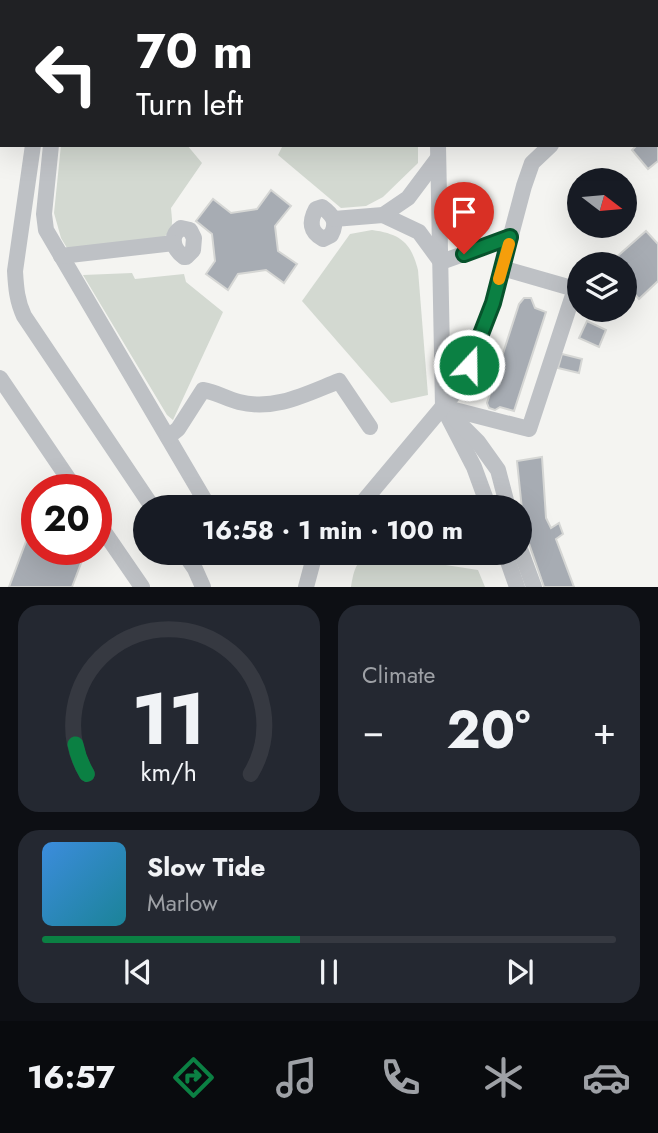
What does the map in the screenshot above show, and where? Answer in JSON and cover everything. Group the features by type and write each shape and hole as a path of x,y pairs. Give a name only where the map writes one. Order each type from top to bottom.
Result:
{"lane":[{"path":"33,147 7,275 24,316 144,495"},
{"path":"51,147 44,214 46,230 202,495"},
{"path":"369,495 461,386 493,303 532,163 549,147"},
{"path":"334,219 383,215 408,198 438,152"},
{"path":"438,152 443,407 474,467 484,495"},
{"path":"383,215 419,232 441,262"},
{"path":"441,262 510,237"},
{"path":"61,256 174,243"},
{"path":"443,407 529,429 575,289 502,268"},
{"path":"0,378 65,474"},
{"path":"168,437 178,429 203,390 238,402 272,405 339,381 370,426"},
{"path":"443,407 478,442 498,470 505,495"},
{"path":"112,543 142,587"},
{"path":"192,565 203,587"},
{"path":"306,587 312,565"},
{"path":"509,565 517,587"},
{"path":"526,565 534,587"}],"shaded area":[{"path":"61,147 189,147 202,163 171,208 171,228 163,238 67,248 61,238 54,213"},
{"path":"282,147 418,147 418,163 383,197 366,206 341,208 278,155"},
{"path":"372,230 390,234 403,241 415,261 418,270 428,395 391,403 302,301 350,234"},
{"path":"132,273 135,279 184,274 186,282 223,312 173,420 167,415 83,275"},
{"path":"358,565 446,565 478,570 485,587 351,587"}],"building":[{"path":"635,147 658,147 658,161 648,169 632,150"},
{"path":"271,190 291,206 275,226 278,251 297,264 284,283 266,270 238,274 228,290 206,274 215,261 212,234 196,221 213,199 231,213 257,209"},
{"path":"646,231 658,244 658,281 639,299 637,252 622,252"},
{"path":"524,298 531,298 535,308 546,312 514,411 500,407 495,410 489,408 487,403 519,304"},
{"path":"587,322 606,330 599,347 579,338"},
{"path":"562,354 582,359 579,373 558,368"},
{"path":"542,457 546,518 551,528 559,523 563,534 556,539 574,587 544,587 532,552 532,495 520,495 517,461"},
{"path":"21,555 21,565 80,565 72,587 9,587"}],"slow traffic":[{"path":"499,279 509,244"}],"route":[{"path":"464,254 510,237 493,303 469,365"}]}
